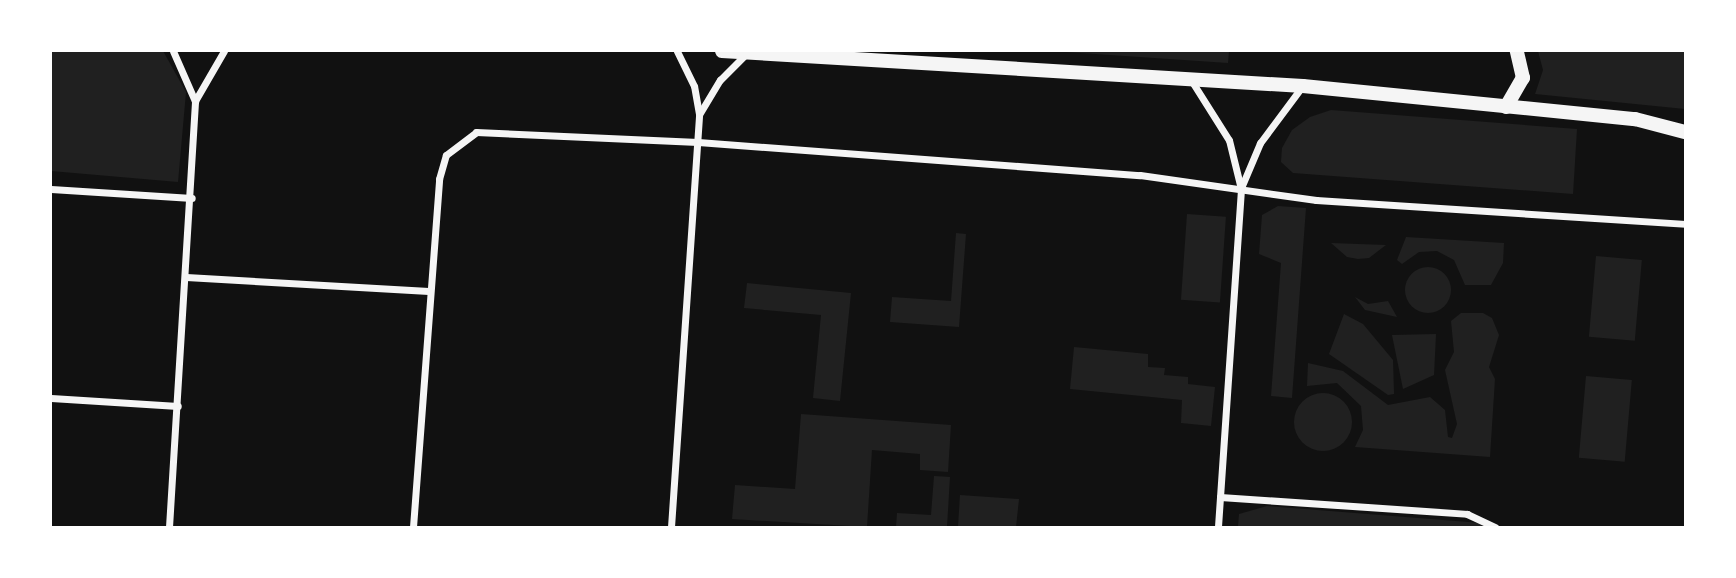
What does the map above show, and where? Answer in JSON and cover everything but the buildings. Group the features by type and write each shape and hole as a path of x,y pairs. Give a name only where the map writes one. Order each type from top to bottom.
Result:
{"main road":[{"path":"722,51 1303,86 1661,122 1685,132"},
{"path":"1506,107 1523,78 1517,51"}],"street":[{"path":"169,527 192,198 195,101 173,51"},
{"path":"195,101 224,51"},
{"path":"671,527 699,114 694,86 677,51"},
{"path":"699,114 720,80 748,52"},
{"path":"1190,79 1229,140 1241,189 1218,527"},
{"path":"1241,189 1260,143 1303,86"},
{"path":"413,527 429,291 441,166 464,137 489,131 698,142 1140,175 1316,200 1685,224"},
{"path":"51,189 192,198"},
{"path":"186,277 429,291"},
{"path":"51,398 178,406"},
{"path":"1220,497 1467,513 1495,527"}],"shaded area":[{"path":"51,51 163,51 186,92 178,182 51,171"},
{"path":"1051,51 1229,51 1228,63"},
{"path":"1538,51 1685,51 1685,109 1535,94 1543,70"},
{"path":"1331,110 1577,129 1573,194 1293,173 1281,162 1282,148 1292,130 1310,117"},
{"path":"1278,206 1306,208 1292,398 1271,396 1281,263 1259,254 1262,215"},
{"path":"1187,214 1226,217 1220,303 1181,300"},
{"path":"956,233 966,234 959,327 890,322 892,297 951,301"},
{"path":"1406,237 1504,243 1503,263 1491,285 1465,285 1454,260 1437,251 1419,252 1402,264 1397,260"},
{"path":"1331,243 1386,245 1369,258 1358,259 1347,257"},
{"path":"1596,256 1642,260 1635,341 1589,337"},
{"path":"1428,267 1445,273 1451,290 1445,307 1428,313 1411,307 1405,290 1411,273"},
{"path":"747,283 851,293 840,401 813,398 821,315 744,308"},
{"path":"1355,297 1368,304 1388,301 1397,317 1365,310"},
{"path":"1461,313 1483,313 1492,318 1499,335 1489,367 1495,379 1490,457 1355,447 1363,430 1361,406 1337,383 1307,386 1308,363 1343,371 1388,405 1430,397 1445,410 1448,437 1452,438 1457,424 1445,370 1454,352 1451,321"},
{"path":"1344,314 1363,324 1393,360 1394,394 1388,395 1329,354"},
{"path":"1436,334 1434,375 1403,389 1392,335"},
{"path":"1074,347 1148,354 1148,367 1165,368 1164,375 1188,377 1188,384 1215,387 1211,426 1181,423 1182,400 1070,389"},
{"path":"1586,376 1632,380 1625,462 1579,458"},
{"path":"1317,393 1329,393 1344,401 1352,416 1352,428 1344,443 1329,451 1317,451 1302,443 1294,428 1294,416 1302,401"},
{"path":"801,414 951,425 948,472 920,470 920,454 872,450 867,527 732,519 735,485 795,489"},
{"path":"934,476 950,477 947,527 896,527 897,513 931,515"},
{"path":"960,495 1019,499 1016,527 958,527"},
{"path":"1267,506 1481,523 1487,527 1238,527 1239,514"}]}
